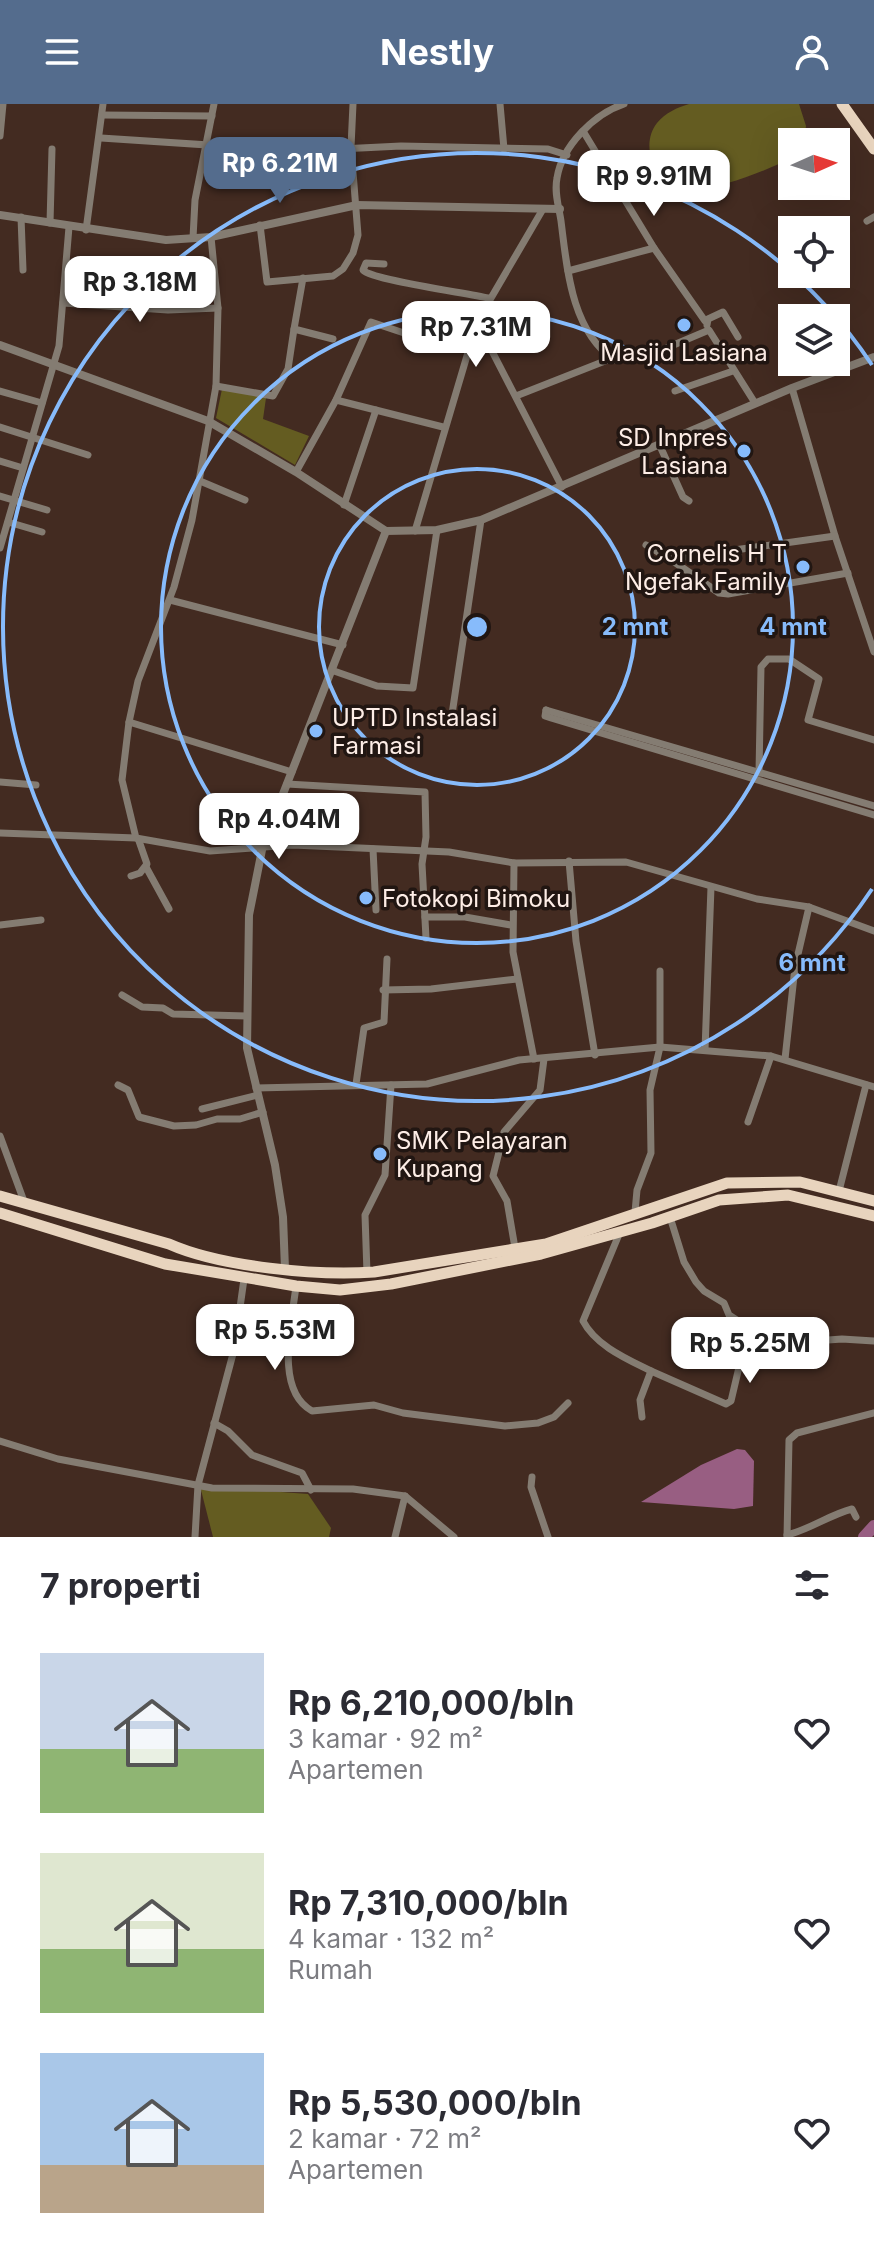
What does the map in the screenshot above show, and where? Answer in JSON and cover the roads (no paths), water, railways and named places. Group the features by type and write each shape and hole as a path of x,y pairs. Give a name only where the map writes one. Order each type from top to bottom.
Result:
{"highway":[{"path":"842,104 874,149"},
{"path":"0,1196 191,1253 285,1269 367,1273 553,1242 714,1185 787,1181 874,1201"},
{"path":"740,1182 741,1197"},
{"path":"0,1213 165,1264 244,1279 340,1290 411,1281 541,1254 626,1231 706,1203 741,1197 788,1195 874,1216"},
{"path":"626,1231 631,1213"},
{"path":"55,1231 60,1215"},
{"path":"408,1266 411,1281"}],"street":[{"path":"0,136 3,104"},
{"path":"86,230 101,138 103,104"},
{"path":"193,238 195,200 214,104"},
{"path":"260,225 266,280 271,283 333,276 345,266 358,235 351,147 353,104"},
{"path":"500,104 504,149"},
{"path":"610,359 576,305 568,271 557,176 583,131 601,115 624,104"},
{"path":"102,115 212,116"},
{"path":"583,131 654,248 705,321 755,403"},
{"path":"101,138 300,151 351,147 548,149 567,155"},
{"path":"50,223 52,149"},
{"path":"0,215 147,240 211,237 357,205 560,209"},
{"path":"415,531 443,427 477,322 488,298 543,209"},
{"path":"21,217 23,270"},
{"path":"0,548 62,330 69,227"},
{"path":"169,909 146,867 122,780 138,681 170,600 200,481 216,386 218,308 211,237"},
{"path":"568,271 654,248"},
{"path":"384,264 366,263 363,270 388,282 417,282 488,298"},
{"path":"216,386 273,396 279,390 288,369 303,278"},
{"path":"63,303 168,310 218,308"},
{"path":"705,321 723,312 738,337"},
{"path":"296,472 336,400 373,321 428,341 468,346"},
{"path":"477,322 562,487"},
{"path":"294,329 333,339"},
{"path":"516,396 610,359 624,360 657,352 709,330"},
{"path":"0,345 208,421 296,472 386,531 437,530 481,520 755,403 874,357"},
{"path":"675,391 733,371"},
{"path":"792,388 835,536 874,652"},
{"path":"0,391 42,403"},
{"path":"336,400 443,427"},
{"path":"344,505 376,410"},
{"path":"0,427 88,455"},
{"path":"660,446 683,497 689,501"},
{"path":"0,461 23,468"},
{"path":"200,481 245,500"},
{"path":"0,496 47,510"},
{"path":"451,721 481,520"},
{"path":"8,522 42,532"},
{"path":"334,671 377,686 413,688 437,530"},
{"path":"285,1269 283,1217 263,1112 248,1063 249,915 263,845 334,671 386,531"},
{"path":"670,559 835,536"},
{"path":"646,545 719,593 848,573"},
{"path":"170,600 343,645"},
{"path":"759,773 761,667 768,659 789,659 819,679 809,721 874,740"},
{"path":"874,806 862,808 564,722 544,713 548,710 759,773 862,808 874,815"},
{"path":"129,722 292,772"},
{"path":"0,782 36,785"},
{"path":"287,784 425,792 423,851 426,938"},
{"path":"0,833 137,840 210,851 263,845 423,851 514,863 626,862 711,887 809,907 874,931"},
{"path":"373,849 376,910"},
{"path":"569,861 576,941 595,1055"},
{"path":"514,863 511,925 517,979 534,1059"},
{"path":"131,876 146,867"},
{"path":"705,1050 711,887"},
{"path":"785,1059 795,967 809,907"},
{"path":"425,917 465,917 511,925"},
{"path":"0,925 41,920"},
{"path":"356,1084 364,1028 384,1022 383,990 387,959"},
{"path":"631,1213 651,1153 650,1090 660,1047 660,971"},
{"path":"383,990 431,989 517,979"},
{"path":"122,995 142,1007 163,1008 180,1015 247,1016"},
{"path":"202,1109 257,1092 356,1084 438,1082 501,1063 660,1047 771,1056 870,1086 839,1191"},
{"path":"748,1122 771,1056"},
{"path":"515,1248 507,1201 493,1176 504,1132 540,1090 544,1059"},
{"path":"118,1085 128,1090 139,1117 174,1126 240,1119 263,1112"},
{"path":"367,1273 365,1215 385,1175 391,1085"},
{"path":"0,1136 25,1204"},
{"path":"670,1217 690,1272 704,1291 724,1303 729,1315 749,1328 749,1344"},
{"path":"626,1231 583,1321 594,1336 613,1351 651,1371 726,1404 731,1401 742,1348 749,1344 874,1341"},
{"path":"195,1537 198,1485 236,1341 244,1279"},
{"path":"296,1286 290,1368 299,1402 312,1411 374,1405 403,1413 505,1426 538,1423 554,1417 568,1403"},
{"path":"642,1417 640,1400 651,1371"},
{"path":"856,1517 852,1509 787,1536 789,1440 797,1433 874,1413"},
{"path":"214,1423 228,1431 252,1455 302,1473 311,1490"},
{"path":"0,1441 58,1459 198,1485 246,1490 372,1490 405,1496 454,1537"},
{"path":"532,1477 531,1487 548,1537"},
{"path":"395,1537 405,1496"}],"waterway":[{"path":"864,1537 874,1526"}],"place":[{"name":"Masjid Lasiana","path":"684,325"},
{"name":"SD Inpres Lasiana","path":"744,451"},
{"name":"Cornelis H T Ngefak Family","path":"803,567"},
{"name":"UPTD Instalasi Farmasi","path":"316,731"},
{"name":"Fotokopi Bimoku","path":"366,898"},
{"name":"SMK Pelayaran Kupang","path":"380,1154"}]}
